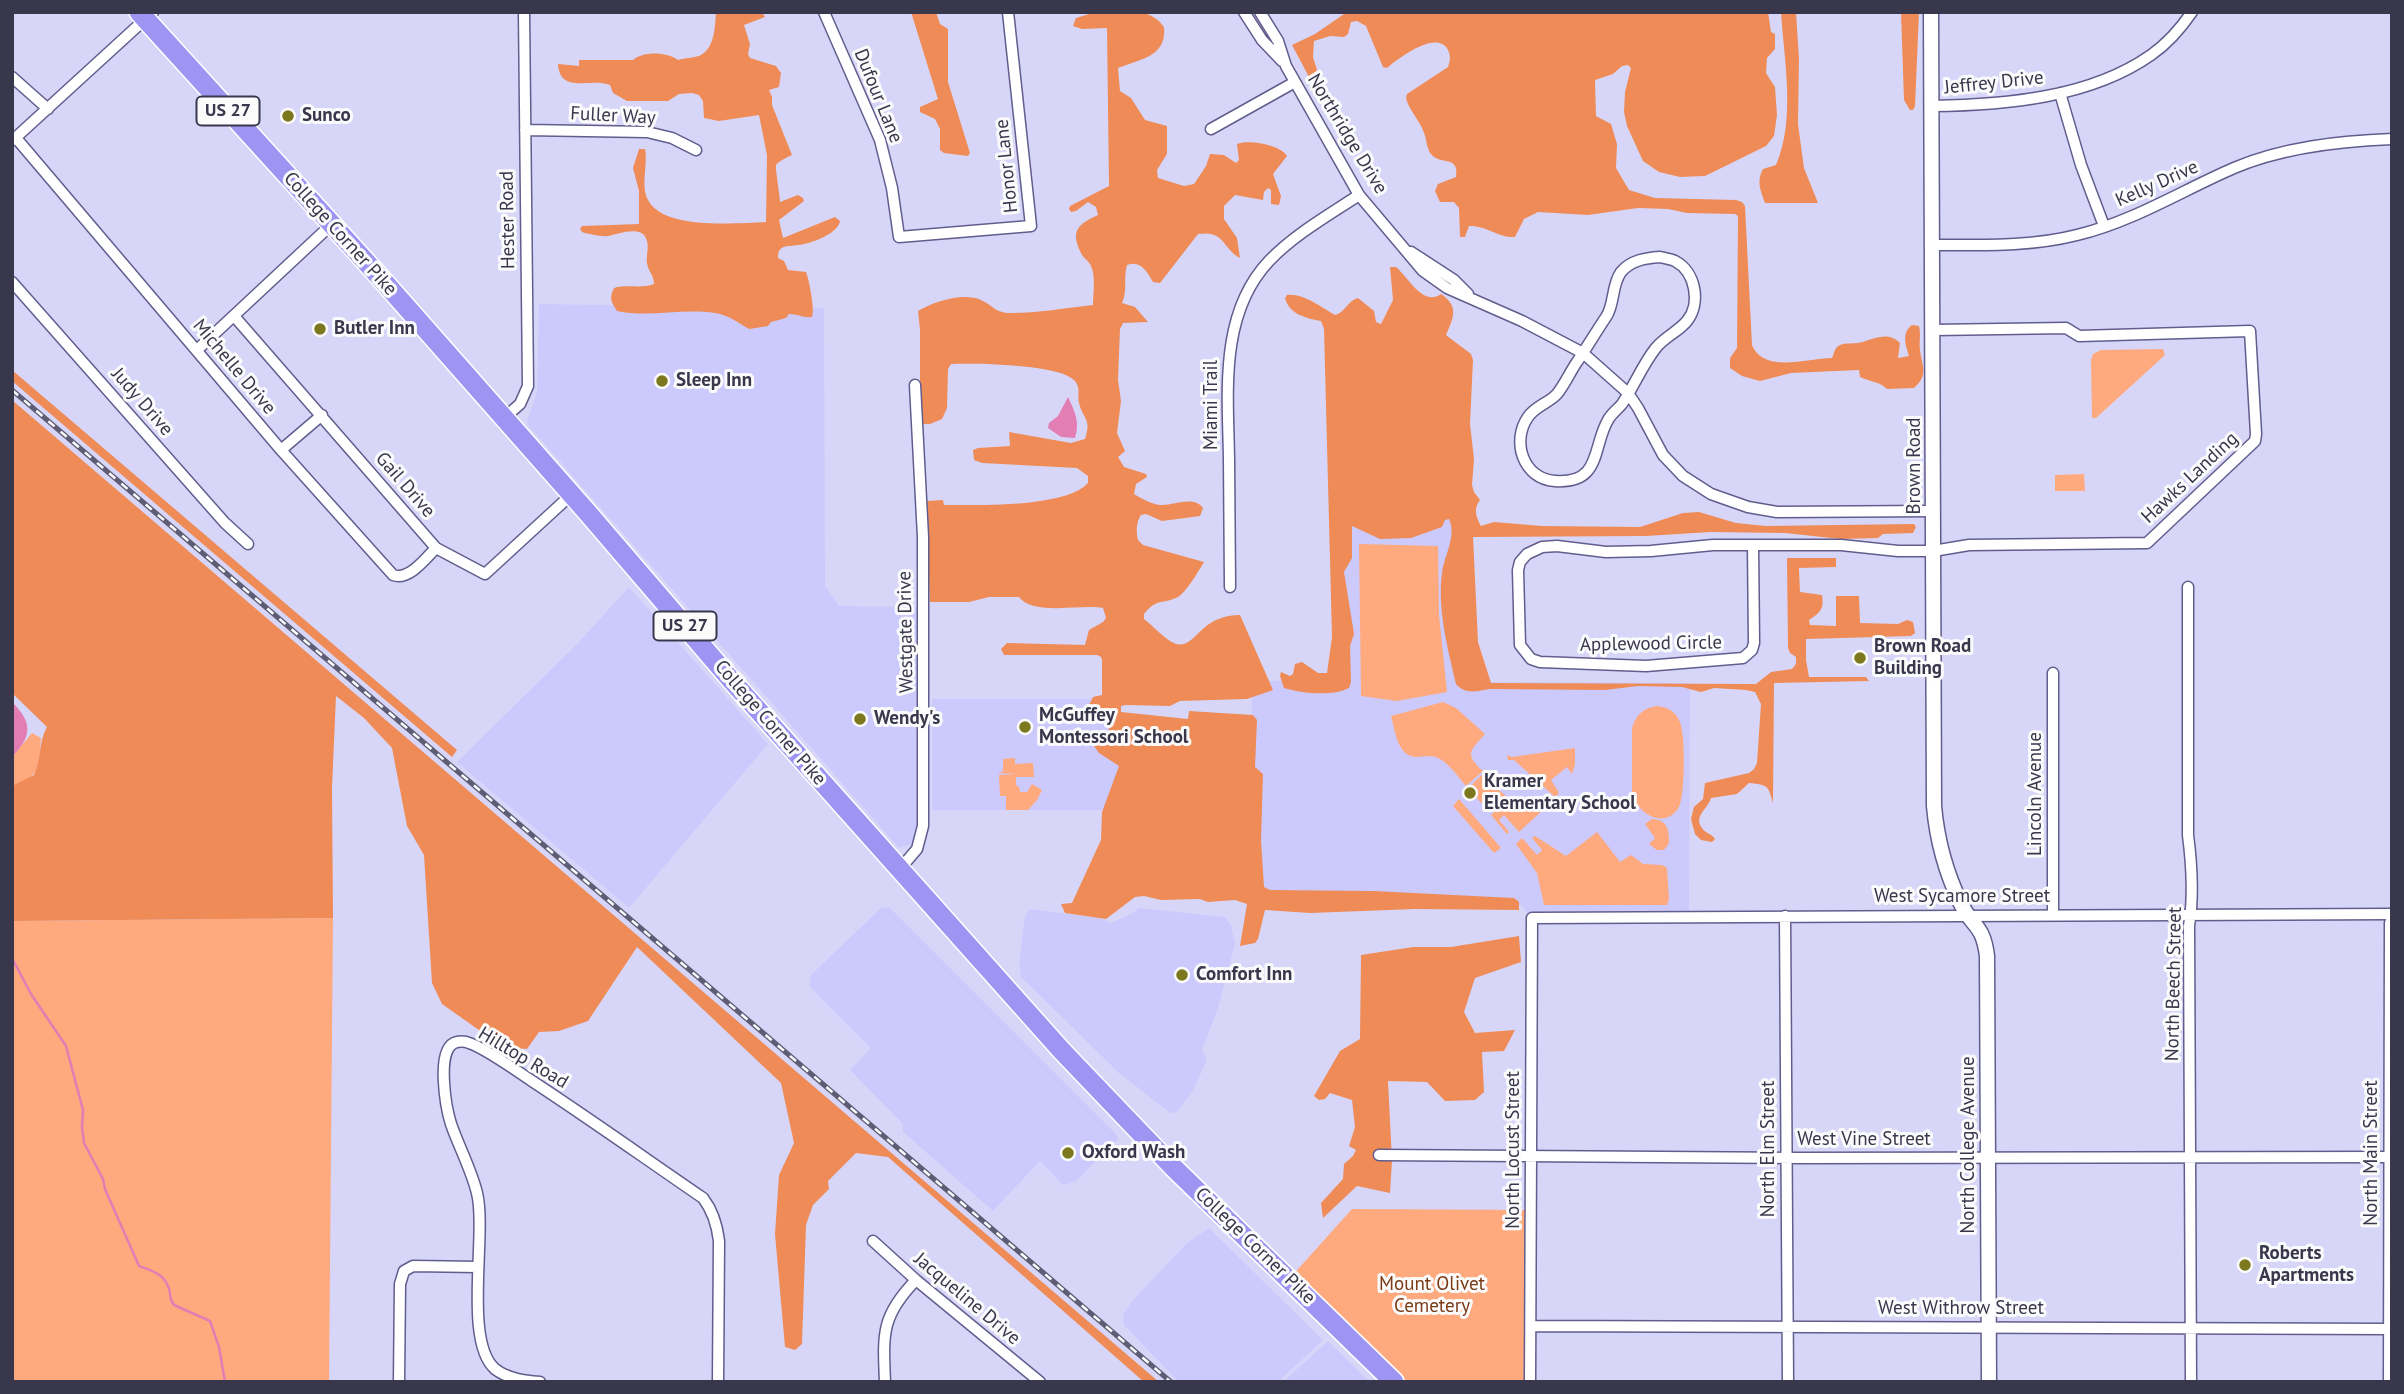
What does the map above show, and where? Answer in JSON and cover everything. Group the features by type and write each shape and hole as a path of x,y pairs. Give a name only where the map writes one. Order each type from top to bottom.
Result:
{"highway":[{"name":"College Corner Pike","path":"146,15 572,494 899,870 1062,1051 1165,1158 1394,1382"}],"street":[{"name":"Hester Road","path":"504,418 520,404 528,386 523,12"},
{"name":"Dufour Lane","path":"824,12 880,140 892,188 899,237"},
{"name":"Honor Lane","path":"899,237 1031,226 1008,12"},
{"name":"Northridge Drive","path":"1244,12 1262,40 1286,66"},
{"name":"Northridge Drive","path":"1260,12 1278,41 1286,66 1359,195 1423,271 1447,288 1532,326 1583,353 1628,393 1663,455 1683,476 1711,494 1748,507 1777,512 1934,511"},
{"name":"Brown Road","path":"1931,12 1936,822 1949,876 1967,914"},
{"name":"Jeffrey Drive","path":"1932,106 1981,105 2060,93 2115,75 2152,55 2192,12"},
{"path":"14,139 146,15"},
{"path":"12,77 48,109"},
{"path":"1211,129 1295,82"},
{"name":"Jeffrey Drive","path":"2060,93 2081,165 2104,226"},
{"name":"Fuller Way","path":"525,130 647,132 672,138 696,149"},
{"name":"Michelle Drive","path":"14,139 281,450 393,575 406,575 436,548"},
{"name":"Kelly Drive","path":"1933,245 2039,243 2078,235 2250,163 2318,146 2357,140 2392,139"},
{"name":"Miami Trail","path":"1230,587 1228,356 1240,308 1252,283 1269,261 1308,229 1359,195"},
{"path":"197,350 332,224"},
{"path":"1660,257 1676,262 1686,271 1696,295 1695,307 1689,319 1655,348 1621,405 1608,418 1594,463 1587,472 1570,480 1553,481 1539,476 1528,467 1521,455 1520,439 1530,413 1557,393 1583,353 1610,312 1621,272 1644,258 1660,257"},
{"name":"Judy Drive","path":"12,282 225,523 248,544"},
{"name":"Gail Drive","path":"234,316 436,548 485,574 572,494"},
{"name":"Hawks Landing","path":"1933,551 1969,545 2147,543 2250,446 2255,441 2256,434 2250,331 2079,336 2066,328 1934,330"},
{"name":"Westgate Drive","path":"899,870 917,849 923,826 923,537 915,385"},
{"path":"281,450 321,415"},
{"name":"Applewood Circle","path":"1753,545 1754,643 1752,650 1744,658 1646,666 1554,663 1531,659 1520,645 1518,570 1520,562 1533,550 1557,546 1606,552 1713,545 1753,545 1841,545 1898,551 1933,551"},
{"name":"North Beech Street","path":"2188,587 2188,835 2193,865 2189,926 2190,1382"},
{"name":"Lincoln Avenue","path":"2053,673 2053,914"},
{"name":"North College Avenue","path":"1967,914 1982,932 1987,956 1989,1382"},
{"name":"West Sycamore Street","path":"1532,918 2392,914"},
{"name":"North Elm Street","path":"1785,916 1788,1382"},
{"name":"North Locust Street","path":"1530,1382 1532,918"},
{"name":"North Main Street","path":"2391,1382 2392,923"},
{"name":"Hilltop Road","path":"540,1382 506,1376 494,1367 484,1353 478,1305 478,1195 450,1122 445,1095 444,1055 450,1045 457,1042 469,1042 510,1067 703,1198 716,1224 719,1241 718,1382"},
{"name":"West Vine Street","path":"1379,1155 1786,1158 2392,1157"},
{"name":"Jacqueline Drive","path":"873,1241 1040,1382"},
{"path":"399,1382 400,1284 404,1271 413,1266 478,1267"},
{"path":"885,1382 883,1342 888,1318 898,1300 916,1280"},
{"name":"West Withrow Street","path":"1531,1326 2391,1329"}],"shaded area":[{"path":"1133,11 1150,15 1164,27 1164,37 1157,51 1118,68 1120,91 1131,98 1145,120 1167,126 1167,154 1157,170 1158,178 1184,186 1194,184 1206,166 1210,154 1224,155 1236,163 1239,160 1237,144 1242,143 1272,146 1287,156 1273,174 1281,196 1279,205 1271,204 1271,190 1268,188 1264,192 1263,200 1235,195 1224,206 1224,219 1237,238 1240,258 1218,237 1207,233 1198,234 1160,283 1153,282 1140,266 1127,265 1122,303 1135,307 1148,322 1123,323 1120,329 1118,380 1121,401 1117,433 1125,451 1118,457 1124,467 1146,474 1147,477 1136,484 1134,494 1157,504 1194,502 1203,508 1200,516 1162,521 1146,514 1139,518 1137,537 1143,545 1204,562 1178,597 1153,605 1144,614 1144,619 1170,641 1185,644 1216,620 1240,615 1273,690 1247,699 1180,701 1170,706 1126,705 1121,706 1121,712 1188,719 1189,711 1253,715 1257,720 1255,767 1263,774 1261,840 1264,887 1270,890 1373,891 1514,898 1519,902 1519,910 1415,909 1310,913 1265,910 1258,939 1255,943 1240,946 1247,904 1235,900 1161,900 1144,896 1135,897 1106,919 1065,913 1061,904 1072,903 1101,840 1102,812 1119,766 1099,753 1094,746 1095,740 1109,735 1109,714 1091,711 1088,707 1093,697 1102,695 1102,660 1097,655 1004,655 1001,649 1007,643 1085,645 1089,630 1106,618 1103,608 1046,608 1025,603 1019,597 989,597 969,602 930,602 926,501 943,500 944,505 998,505 1041,501 1077,491 1088,483 1088,476 1077,468 982,463 974,460 973,450 1010,446 1009,432 1071,443 1085,439 1087,423 1079,403 1077,384 1067,375 1036,368 997,364 951,364 948,369 947,408 942,419 930,424 920,424 918,311 940,301 966,297 981,300 1006,313 1093,305 1093,270 1081,253 1076,234 1081,225 1098,215 1096,207 1088,202 1076,211 1071,212 1069,209 1070,206 1109,186 1107,28 1082,29 1073,26 1076,18 1096,12"},
{"path":"716,12 762,12 765,17 744,25 750,44 748,54 750,58 776,66 781,73 779,87 769,90 772,105 792,155 776,165 780,202 798,195 804,201 779,220 783,238 835,217 840,221 834,230 823,238 784,247 778,254 778,258 784,261 788,270 806,272 812,317 789,314 768,326 749,329 729,317 715,313 641,314 617,311 611,300 614,288 654,284 647,263 648,246 645,236 630,231 602,236 582,232 580,229 582,226 639,224 639,191 633,168 639,149 645,149 647,198 655,209 667,216 700,223 766,222 767,155 759,115 719,121 704,118 703,101 699,95 679,94 668,101 627,101 613,93 610,85 570,82 560,73 558,64 579,66 579,60 633,60 643,55 656,54 668,55 678,60 699,56 712,42"},
{"path":"911,12 936,12 940,24 948,29 948,82 970,153 968,156 940,150 940,129 935,119 920,112 920,107 938,99"},
{"path":"1347,12 1768,12 1771,32 1775,34 1775,49 1767,58 1766,73 1775,87 1777,115 1774,136 1766,146 1705,176 1680,177 1659,172 1643,161 1627,126 1624,112 1625,92 1631,68 1628,65 1595,80 1596,116 1611,124 1617,144 1616,168 1629,190 1655,198 1742,202 1745,206 1752,345 1758,354 1776,362 1832,358 1839,345 1885,336 1900,343 1898,358 1909,356 1906,332 1912,325 1919,326 1922,379 1914,388 1887,389 1860,377 1859,370 1791,373 1760,381 1742,376 1730,368 1730,358 1737,348 1738,216 1735,214 1638,208 1588,215 1538,212 1524,219 1515,237 1469,226 1465,237 1460,237 1459,208 1454,202 1440,202 1435,191 1438,184 1456,177 1455,165 1431,154 1422,128 1406,98 1407,94 1448,67 1448,50 1443,44 1427,44 1409,52 1387,68 1383,67 1366,26 1357,21 1351,22 1348,34 1344,37 1330,36 1314,41 1313,57 1317,70 1309,77 1292,45 1315,34"},
{"path":"1781,12 1796,12 1799,59 1798,124 1804,168 1818,203 1765,203 1760,186 1763,169 1776,165 1786,129 1787,90"},
{"path":"1901,12 1919,12 1913,110 1910,110 1904,100"},
{"path":"1390,267 1396,267 1422,294 1434,297 1441,294 1447,298 1453,312 1446,335 1471,354 1470,424 1474,459 1472,485 1480,500 1476,513 1481,526 1494,522 1542,526 1640,527 1683,513 1699,512 1736,523 1766,526 1914,524 1916,527 1913,533 1841,539 1785,533 1710,532 1646,536 1473,537 1478,642 1491,683 1756,684 1771,672 1792,669 1796,664 1796,657 1788,648 1787,558 1836,558 1836,567 1799,568 1800,592 1822,595 1822,607 1809,620 1810,625 1836,626 1836,596 1859,596 1860,623 1898,624 1907,620 1913,622 1915,633 1911,636 1806,639 1809,677 1866,677 1869,681 1774,683 1773,803 1766,787 1749,783 1737,794 1711,798 1699,820 1704,830 1715,839 1712,842 1701,840 1695,834 1691,819 1694,807 1703,799 1705,783 1749,773 1754,769 1757,763 1761,704 1755,692 1714,688 1701,692 1682,687 1638,686 1605,690 1463,690 1456,684 1442,615 1442,573 1452,532 1449,519 1445,520 1442,527 1411,538 1380,539 1352,526 1352,558 1344,572 1354,634 1350,646 1349,688 1342,691 1307,693 1284,688 1281,672 1290,676 1295,664 1302,662 1318,673 1327,673 1332,637 1324,329 1321,321 1294,312 1285,298 1287,295 1299,296 1335,315 1358,298 1374,311 1376,322 1381,324 1393,300"},
{"path":"539,304 824,308 825,586 839,606 920,607 920,802 915,836 910,845 899,848 528,425 537,392"},
{"path":"12,370 457,750 452,757 12,381"},
{"path":"1068,397 1077,422 1075,438 1061,437 1048,428"},
{"path":"12,400 1159,1382 1144,1382 888,1157 856,1153 828,1181 829,1189 813,1205 806,1225 802,1344 795,1350 785,1347 775,1234 779,1175 794,1143 781,1083 637,947 588,1021 559,1031 539,1032 527,1049 503,1047 442,1004 432,983 424,855 407,826 392,748 364,718 336,696 332,788 333,918 12,921 12,786 34,775 47,727 12,693"},
{"name":"Kramer Elementary School","path":"1340,507 1462,507 1466,682 1690,683 1689,916 1532,918 1521,905 1250,903 1252,681 1343,680"},
{"path":"629,587 768,744 629,908 457,762 578,643"},
{"name":"McGuffey Montessori School","path":"932,699 1118,699 1120,810 932,810"},
{"path":"12,702 24,716 27,730 23,742 12,757"},
{"path":"889,907 1116,1134 1118,1139 1075,1182 1063,1185 1040,1161 993,1211 903,1132 903,1124 850,1070 871,1048 809,986 811,975 881,908"},
{"path":"1139,908 1225,917 1231,925 1235,944 1218,1008 1202,1050 1207,1059 1194,1089 1176,1113 1169,1112 1119,1073 1021,977 1019,963 1025,916 1030,909 1100,918 1111,923"},
{"path":"1519,936 1521,962 1475,978 1464,1012 1475,1033 1515,1030 1504,1051 1482,1052 1484,1092 1475,1100 1445,1101 1427,1082 1388,1081 1392,1161 1390,1193 1357,1186 1323,1218 1321,1203 1343,1179 1344,1164 1356,1150 1349,1146 1355,1127 1352,1100 1330,1093 1325,1099 1319,1100 1314,1096 1340,1051 1360,1039 1361,955 1413,947 1451,947"},
{"path":"1209,1228 1323,1340 1278,1382 1179,1382 1124,1325 1123,1315 1133,1300 1187,1243"},
{"path":"1328,1341 1370,1382 1283,1382"}],"green space":[{"path":"2163,349 2165,355 2096,418 2092,418 2093,354 2101,350"},
{"path":"2084,474 2085,491 2055,491 2055,475"},
{"path":"1359,544 1438,546 1439,615 1447,692 1397,701 1361,696"},
{"path":"1443,702 1456,708 1485,734 1471,752 1473,760 1483,771 1466,786 1442,760 1429,756 1415,757 1404,752 1396,735 1391,716"},
{"path":"1657,706 1670,710 1677,717 1684,749 1681,801 1673,814 1666,818 1644,812 1634,799 1632,791 1632,728 1641,713"},
{"path":"32,733 41,738 37,768 30,778 12,786 12,757"},
{"path":"1575,748 1572,774 1567,767 1551,780 1559,793 1555,797 1514,760 1508,760 1507,755 1512,757"},
{"path":"1015,758 1015,764 1033,763 1034,777 1016,777 1020,792 1027,792 1032,784 1042,790 1028,810 1006,810 1006,796 1000,796 999,775 1016,774 999,773 1003,771 1003,759"},
{"path":"1484,773 1488,776 1486,779 1522,810 1530,800 1542,811 1519,832 1504,815 1499,820 1509,832 1507,834 1491,815 1494,812 1487,805 1484,806 1468,788"},
{"path":"1459,799 1501,848 1494,853 1453,806"},
{"path":"1652,819 1661,821 1668,830 1669,843 1664,850 1657,850 1649,844 1655,838 1645,824"},
{"path":"1597,832 1620,862 1631,855 1643,864 1662,865 1667,868 1667,905 1544,905 1537,873 1516,844 1522,838 1537,855 1542,850 1532,838 1535,836 1566,856"},
{"path":"333,918 329,1382 12,1382 12,921"},
{"name":"Mount Olivet Cemetery","path":"1352,1209 1532,1210 1530,1382 1394,1382 1290,1278"}],"waterway":[{"path":"12,958 31,994 66,1046 83,1110 84,1143 103,1179 139,1266 164,1280 174,1305 210,1321 219,1347 225,1382"}],"railway":[{"path":"12,390 1171,1382"}],"place":[{"name":"Sunco","path":"288,116"},
{"name":"Butler Inn","path":"320,329"},
{"name":"Sleep Inn","path":"662,381"},
{"name":"Brown Road Building","path":"1860,658"},
{"name":"Wendy's","path":"860,719"},
{"name":"McGuffey Montessori School","path":"1025,727"},
{"name":"Kramer Elementary School","path":"1470,793"},
{"name":"Comfort Inn","path":"1182,975"},
{"name":"Oxford Wash","path":"1068,1153"},
{"name":"Roberts Apartments","path":"2245,1265"}]}
